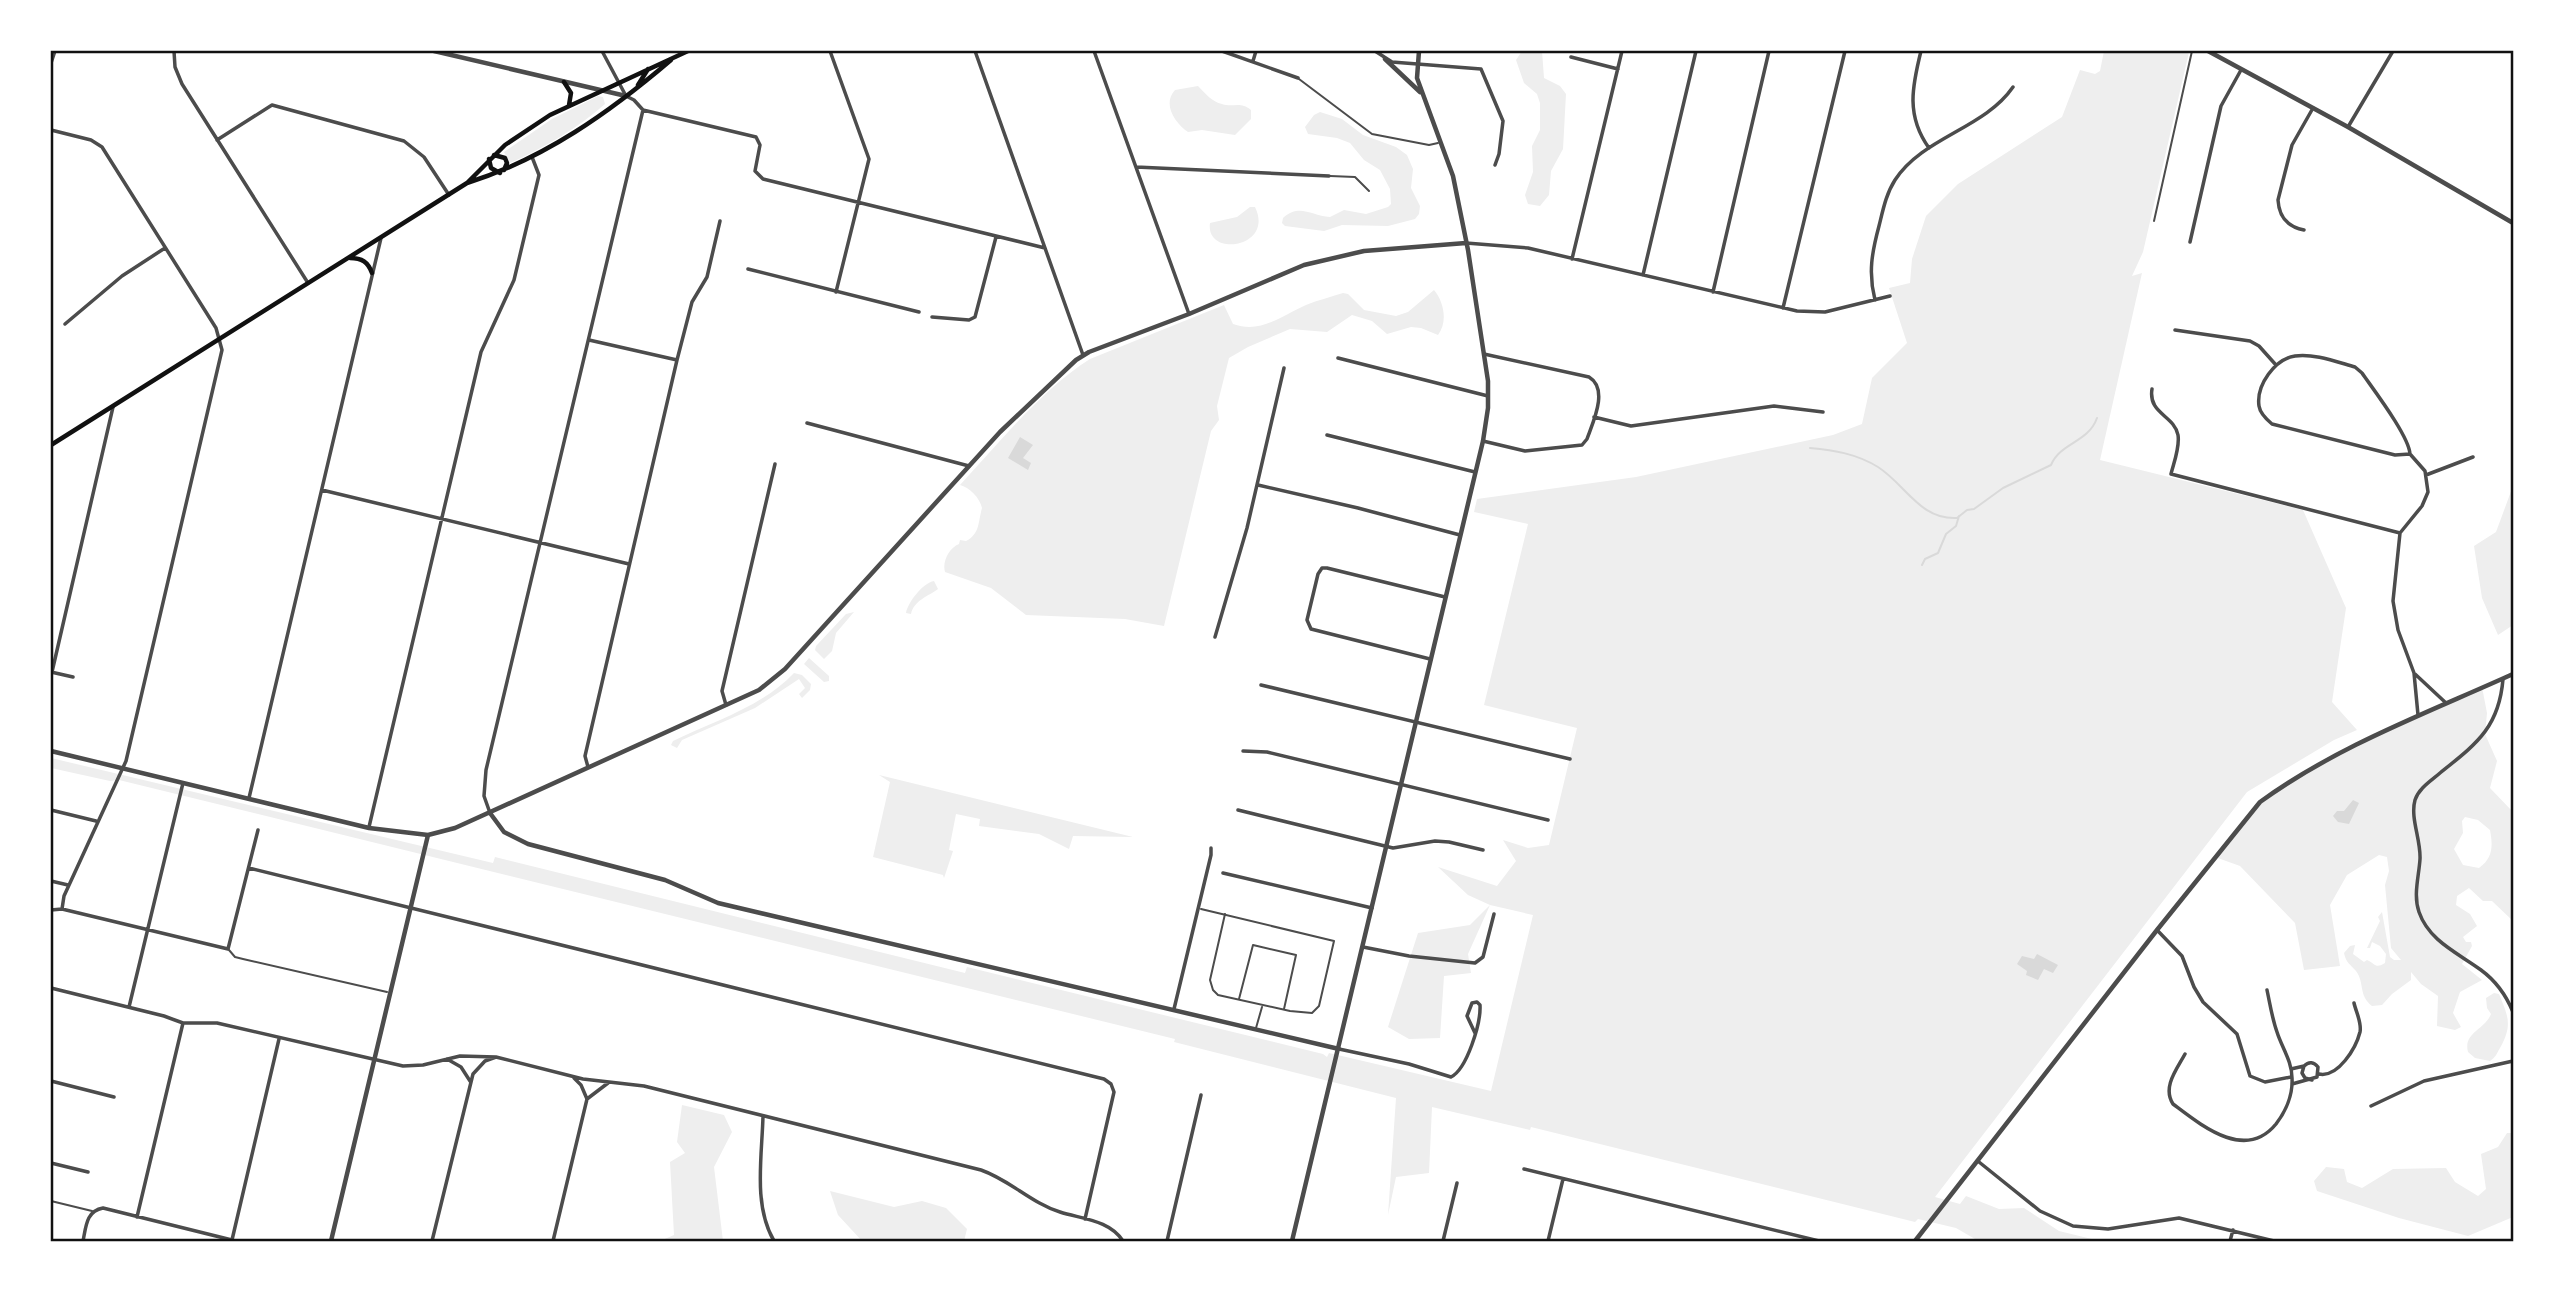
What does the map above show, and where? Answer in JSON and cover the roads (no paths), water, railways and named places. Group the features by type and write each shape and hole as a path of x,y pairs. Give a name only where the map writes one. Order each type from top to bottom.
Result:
{"main road":[{"path":"51,445 449,195 467,183 491,156 524,131 569,105 688,51"},
{"path":"467,183 502,172 532,157 626,96 671,60"},
{"path":"636,89 648,68"},
{"path":"564,82 571,93 569,105"},
{"path":"491,156 491,168 502,172"},
{"path":"491,156 505,158 507,163 502,172"},
{"path":"349,257 363,260 372,273"}],"street":[{"path":"51,63 55,51"},
{"path":"174,51 175,67 182,84 308,283"},
{"path":"434,51 626,96 643,110 753,136 760,145 755,167 760,177 1045,248"},
{"path":"601,51 626,96"},
{"path":"830,51 869,159 836,292"},
{"path":"975,51 1083,355"},
{"path":"1094,51 1189,314"},
{"path":"1222,51 1298,78"},
{"path":"1252,61 1256,51"},
{"path":"1376,51 1421,92"},
{"path":"1292,1241 1483,441 1488,396 1484,354 1456,186 1417,78 1419,51"},
{"path":"1572,259 1622,51"},
{"path":"1643,275 1696,51"},
{"path":"1713,292 1769,51"},
{"path":"1783,308 1845,51"},
{"path":"1921,51 1913,84 1912,107 1918,130 1929,148"},
{"path":"2208,51 2313,107 2513,223"},
{"path":"2348,127 2393,51"},
{"path":"1571,57 1618,68"},
{"path":"1385,59 1417,66 1481,69 1503,121 1495,165"},
{"path":"2190,242 2221,106 2242,68"},
{"path":"1875,300 1870,267 1886,196 1902,170 1929,148 2006,97 2013,87"},
{"path":"217,140 272,105 404,141 421,154 449,195"},
{"path":"2304,230 2296,229 2284,220 2278,201 2292,145 2313,107"},
{"path":"643,110 486,770 484,796 490,813 505,832 528,844 665,880 719,903 1409,1064 1451,1077 1457,1074 1466,1060 1475,1033 1481,1012 1477,1002 1472,1003 1466,1016 1475,1033"},
{"path":"51,130 91,140 102,147 216,328 222,350 140,703 122,769 68,885 61,903 62,909"},
{"path":"369,828 481,352 514,281 539,175 532,157"},
{"path":"1136,167 1329,176"},
{"path":"589,769 585,756 677,360 692,302 707,277 720,221"},
{"path":"932,317 953,320 975,317 996,237"},
{"path":"249,800 381,238"},
{"path":"51,751 369,828 428,835 455,828 756,692 778,676 968,466 1038,395 1083,355 1323,259 1364,251 1466,243 1520,247 1783,308 1825,312 1890,296"},
{"path":"65,324 122,276 165,248"},
{"path":"748,270 919,312"},
{"path":"2175,330 2250,341 2259,346 2276,365"},
{"path":"589,340 677,360"},
{"path":"1483,441 1525,451 1578,446 1585,442 1594,417 1599,389 1593,379 1484,354"},
{"path":"2410,454 2395,454 2272,424 2263,415 2259,404 2267,376 2276,365 2292,356 2307,355 2359,369 2395,422 2410,448 2410,454 2426,475 2428,486 2425,500 2400,533 2394,586 2395,615 2402,644 2414,673 2418,715"},
{"path":"1338,359 1488,396"},
{"path":"1215,636 1242,548 1284,368"},
{"path":"2152,389 2151,399 2155,408 2174,425 2178,436 2171,474 2400,533"},
{"path":"73,677 51,672 113,405"},
{"path":"1594,417 1631,426 1774,406 1823,412"},
{"path":"807,423 968,466"},
{"path":"1326,435 1475,472"},
{"path":"2426,475 2473,457"},
{"path":"726,705 722,691 775,464"},
{"path":"1257,485 1460,535"},
{"path":"321,491 630,565"},
{"path":"1430,659 1311,629 1307,621 1312,597 1319,570 1327,568 1445,597"},
{"path":"2414,673 2446,703"},
{"path":"1915,1241 2260,802 2348,749 2513,674"},
{"path":"2503,679 2502,697 2485,734 2464,755 2425,785 2418,794 2414,811 2420,847 2417,904 2423,920 2451,952 2490,978 2506,997 2513,1012"},
{"path":"1261,685 1570,759"},
{"path":"1243,751 1268,751 1548,820"},
{"path":"129,1007 183,783"},
{"path":"51,810 96,821"},
{"path":"1238,810 1397,848 1435,841 1483,850"},
{"path":"51,910 62,909 228,950 258,830"},
{"path":"331,1241 428,835"},
{"path":"1174,1009 1211,848"},
{"path":"249,868 1104,1079 1111,1084 1113,1094 1085,1219"},
{"path":"1223,873 1372,908"},
{"path":"51,881 68,885"},
{"path":"1363,947 1409,956 1475,963 1483,957 1494,914"},
{"path":"2157,930 2182,956 2203,1002 2237,1034 2250,1076 2265,1082 2292,1076"},
{"path":"51,988 183,1023 217,1023 403,1066 478,1055 572,1076 644,1086 981,1170 1009,1182 1058,1212 1112,1228 1123,1241"},
{"path":"2185,1054 2170,1083 2169,1099 2173,1104 2210,1132 2227,1138 2260,1138 2272,1129 2288,1103 2292,1076 2277,1034 2267,989"},
{"path":"2292,1084 2338,1070 2360,1034 2354,1003"},
{"path":"137,1217 183,1023"},
{"path":"83,1241 92,1211 103,1208 234,1241 279,1039"},
{"path":"432,1241 470,1083 479,1066 496,1057"},
{"path":"447,1059 461,1067 470,1083"},
{"path":"2371,1106 2424,1081 2513,1061"},
{"path":"2291,1069 2314,1063 2319,1074"},
{"path":"2304,1066 2303,1076 2312,1080"},
{"path":"553,1241 587,1099 581,1085 572,1076"},
{"path":"51,1081 114,1097"},
{"path":"587,1099 608,1082"},
{"path":"1167,1241 1201,1095"},
{"path":"763,1116 761,1195 763,1217 774,1241"},
{"path":"1979,1162 2040,1211 2073,1226 2108,1229 2179,1219 2274,1241"},
{"path":"51,1163 88,1172"},
{"path":"1524,1169 1804,1240 1819,1241"},
{"path":"1548,1241 1563,1178"},
{"path":"1443,1241 1457,1182"},
{"path":"2231,1241 2233,1230"}],"lane":[{"path":"2154,220 2192,51"},
{"path":"1298,78 1372,134 1430,145 1440,143"},
{"path":"1329,176 1355,177 1369,191"},
{"path":"1199,908 1224,914 1334,941 1319,1006 1312,1013 1284,1010 1218,995 1211,987 1210,980 1224,914"},
{"path":"1239,1000 1253,945 1296,955 1284,1010"},
{"path":"228,950 235,957 391,993"},
{"path":"1256,1030 1262,1005"},
{"path":"51,1201 92,1211"}],"waterway":[{"path":"1810,448 1845,453 1862,459 1888,474 1923,507 1944,517 1957,518 2003,488 2051,465 2061,451 2087,433 2097,418"},
{"path":"1922,565 1925,559 1938,553 1946,534 1956,526 1959,516"}]}
